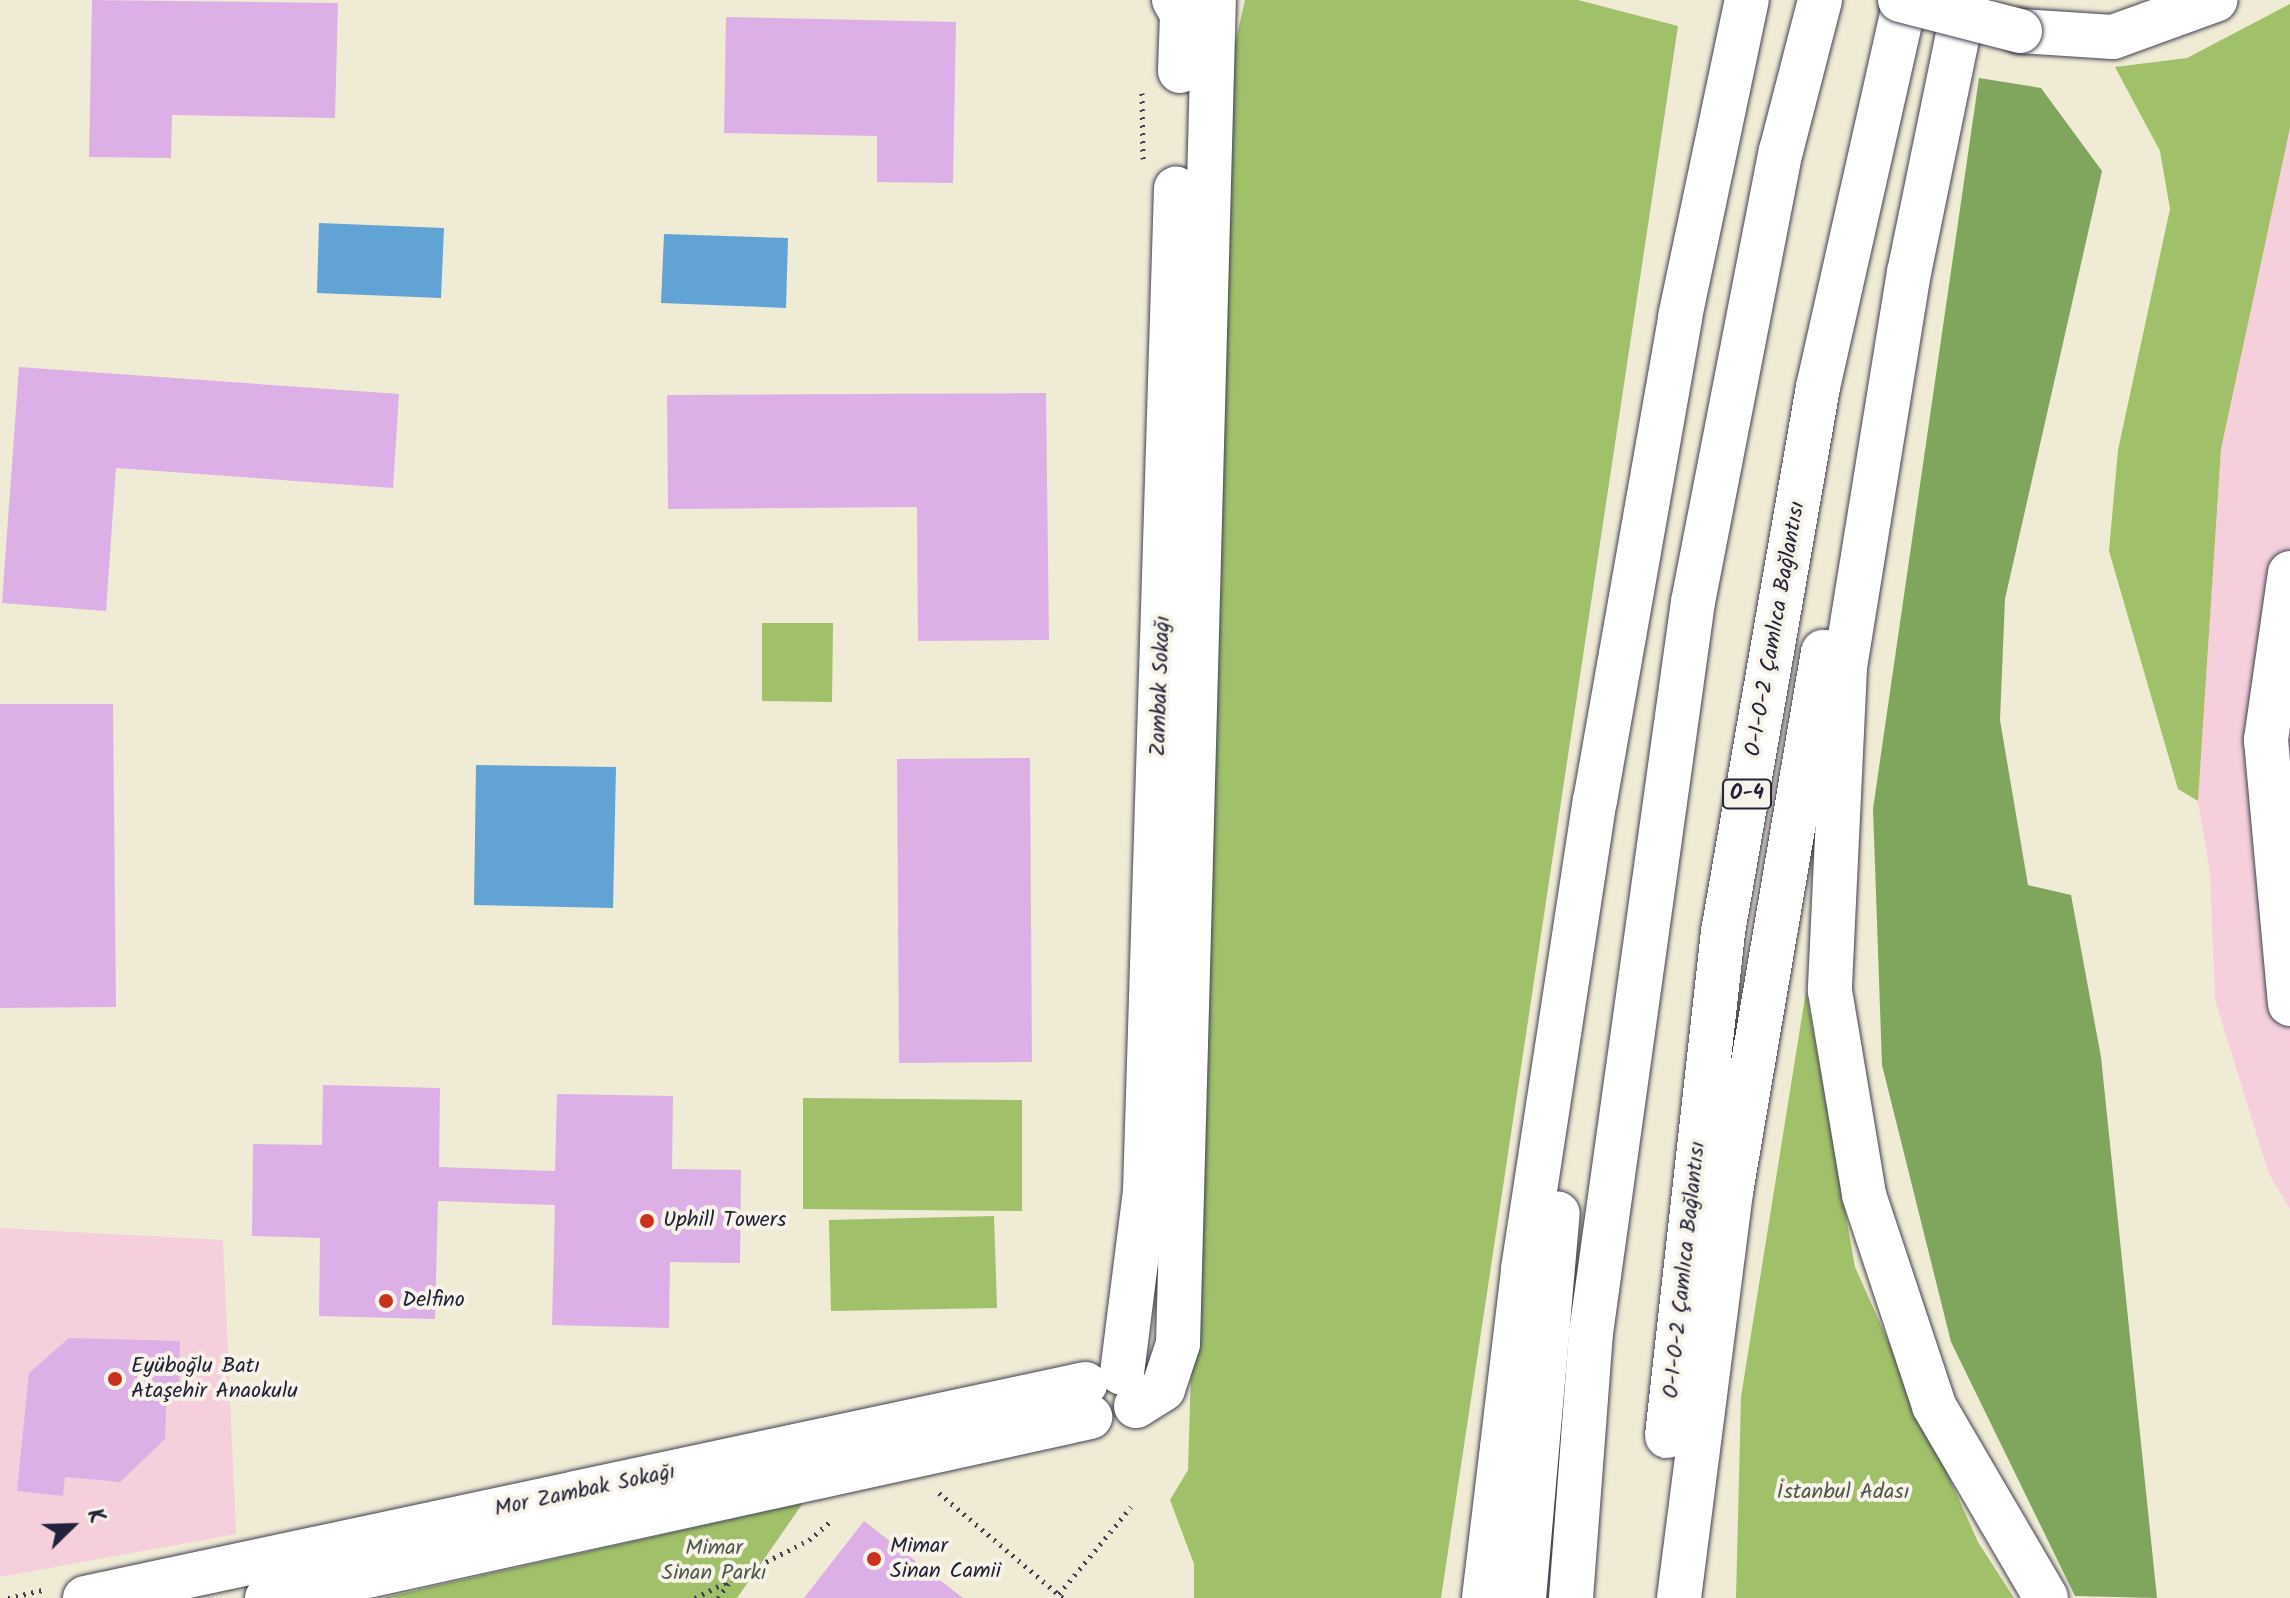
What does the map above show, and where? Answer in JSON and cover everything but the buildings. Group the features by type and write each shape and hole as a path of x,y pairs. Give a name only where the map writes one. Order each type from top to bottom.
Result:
{"main road":[{"name":"Zambak Sokağı","path":"1108,1395 1145,1191 1182,14 1174,0"},
{"path":"1108,1395 1163,1389 1178,1344 1214,0"},
{"path":"1484,1598 1523,1269 1595,801 1680,317 1747,0"},
{"path":"1571,1598 1591,1333 1693,602 1781,151 1820,0"},
{"path":"1902,0 2020,31 2113,37 2215,0"},
{"name":"O-1-O-2 Çamlıca Bağlantısı","path":"1652,1598 1723,932 1818,387 1902,0"},
{"path":"1679,1598 1731,1192 1806,741 1964,0"},
{"path":"1964,0 1909,272 1845,668 1830,991 1864,1195 1934,1406 2046,1598"},
{"path":"2139,0 2179,0"},
{"path":"2290,573 2266,740 2290,1004"},
{"path":"1524,1598 1595,801"},
{"name":"Mor Zambak Sokağı","path":"267,1598 899,1460 1108,1395"},
{"name":"Mor Zambak Sokağı","path":"70,1593 1108,1395"}],"path":[{"path":"1141,77 1143,170"},
{"path":"899,1460 1061,1596 1131,1507"},
{"path":"695,1598 809,1540 843,1510"},
{"path":"718,1598 732,1579"},
{"path":"8,1598 70,1593"}],"shaded area":[{"path":"2290,128 2290,1209 2269,1174 2215,1000 2210,872 2198,801 2221,449"},
{"name":"Eyüboğlu Batı Ataşehir Anaokulu","path":"0,1228 223,1240 236,1534 0,1577"}],"green space":[{"path":"1245,0 1578,0 1678,26 1441,1598 1194,1598 1194,1564 1170,1500 1188,1470 1231,61"},
{"path":"2290,4 2290,128 2221,449 2198,801 2178,789 2109,551 2118,450 2170,209 2160,151 2115,67 2187,58"},
{"path":"1979,78 2041,88 2102,171 2005,599 2000,720 2028,885 2071,895 2101,1057 2157,1598 2075,1596 1951,1342 1882,1065 1873,809"},
{"path":"762,623 833,623 832,702 762,701"},
{"name":"İstanbul Adası","path":"1806,991 1855,1267 1978,1542 2014,1598 1736,1598 1741,1397"},
{"path":"803,1098 1022,1100 1022,1211 803,1209"},
{"path":"994,1216 997,1308 831,1311 829,1220"},
{"name":"Mimar Sinan Parkı","path":"803,1503 737,1598 382,1598"}],"water":[{"path":"319,223 444,228 441,298 317,293"},
{"path":"664,234 788,238 786,308 661,303"},
{"path":"476,765 616,767 613,908 474,905"}],"place":[{"name":"Uphill Towers","path":"647,1221"},
{"name":"Delfino","path":"386,1301"},
{"name":"Eyüboğlu Batı Ataşehir Anaokulu","path":"115,1379"},
{"name":"Mimar Sinan Camii","path":"874,1559"}]}
